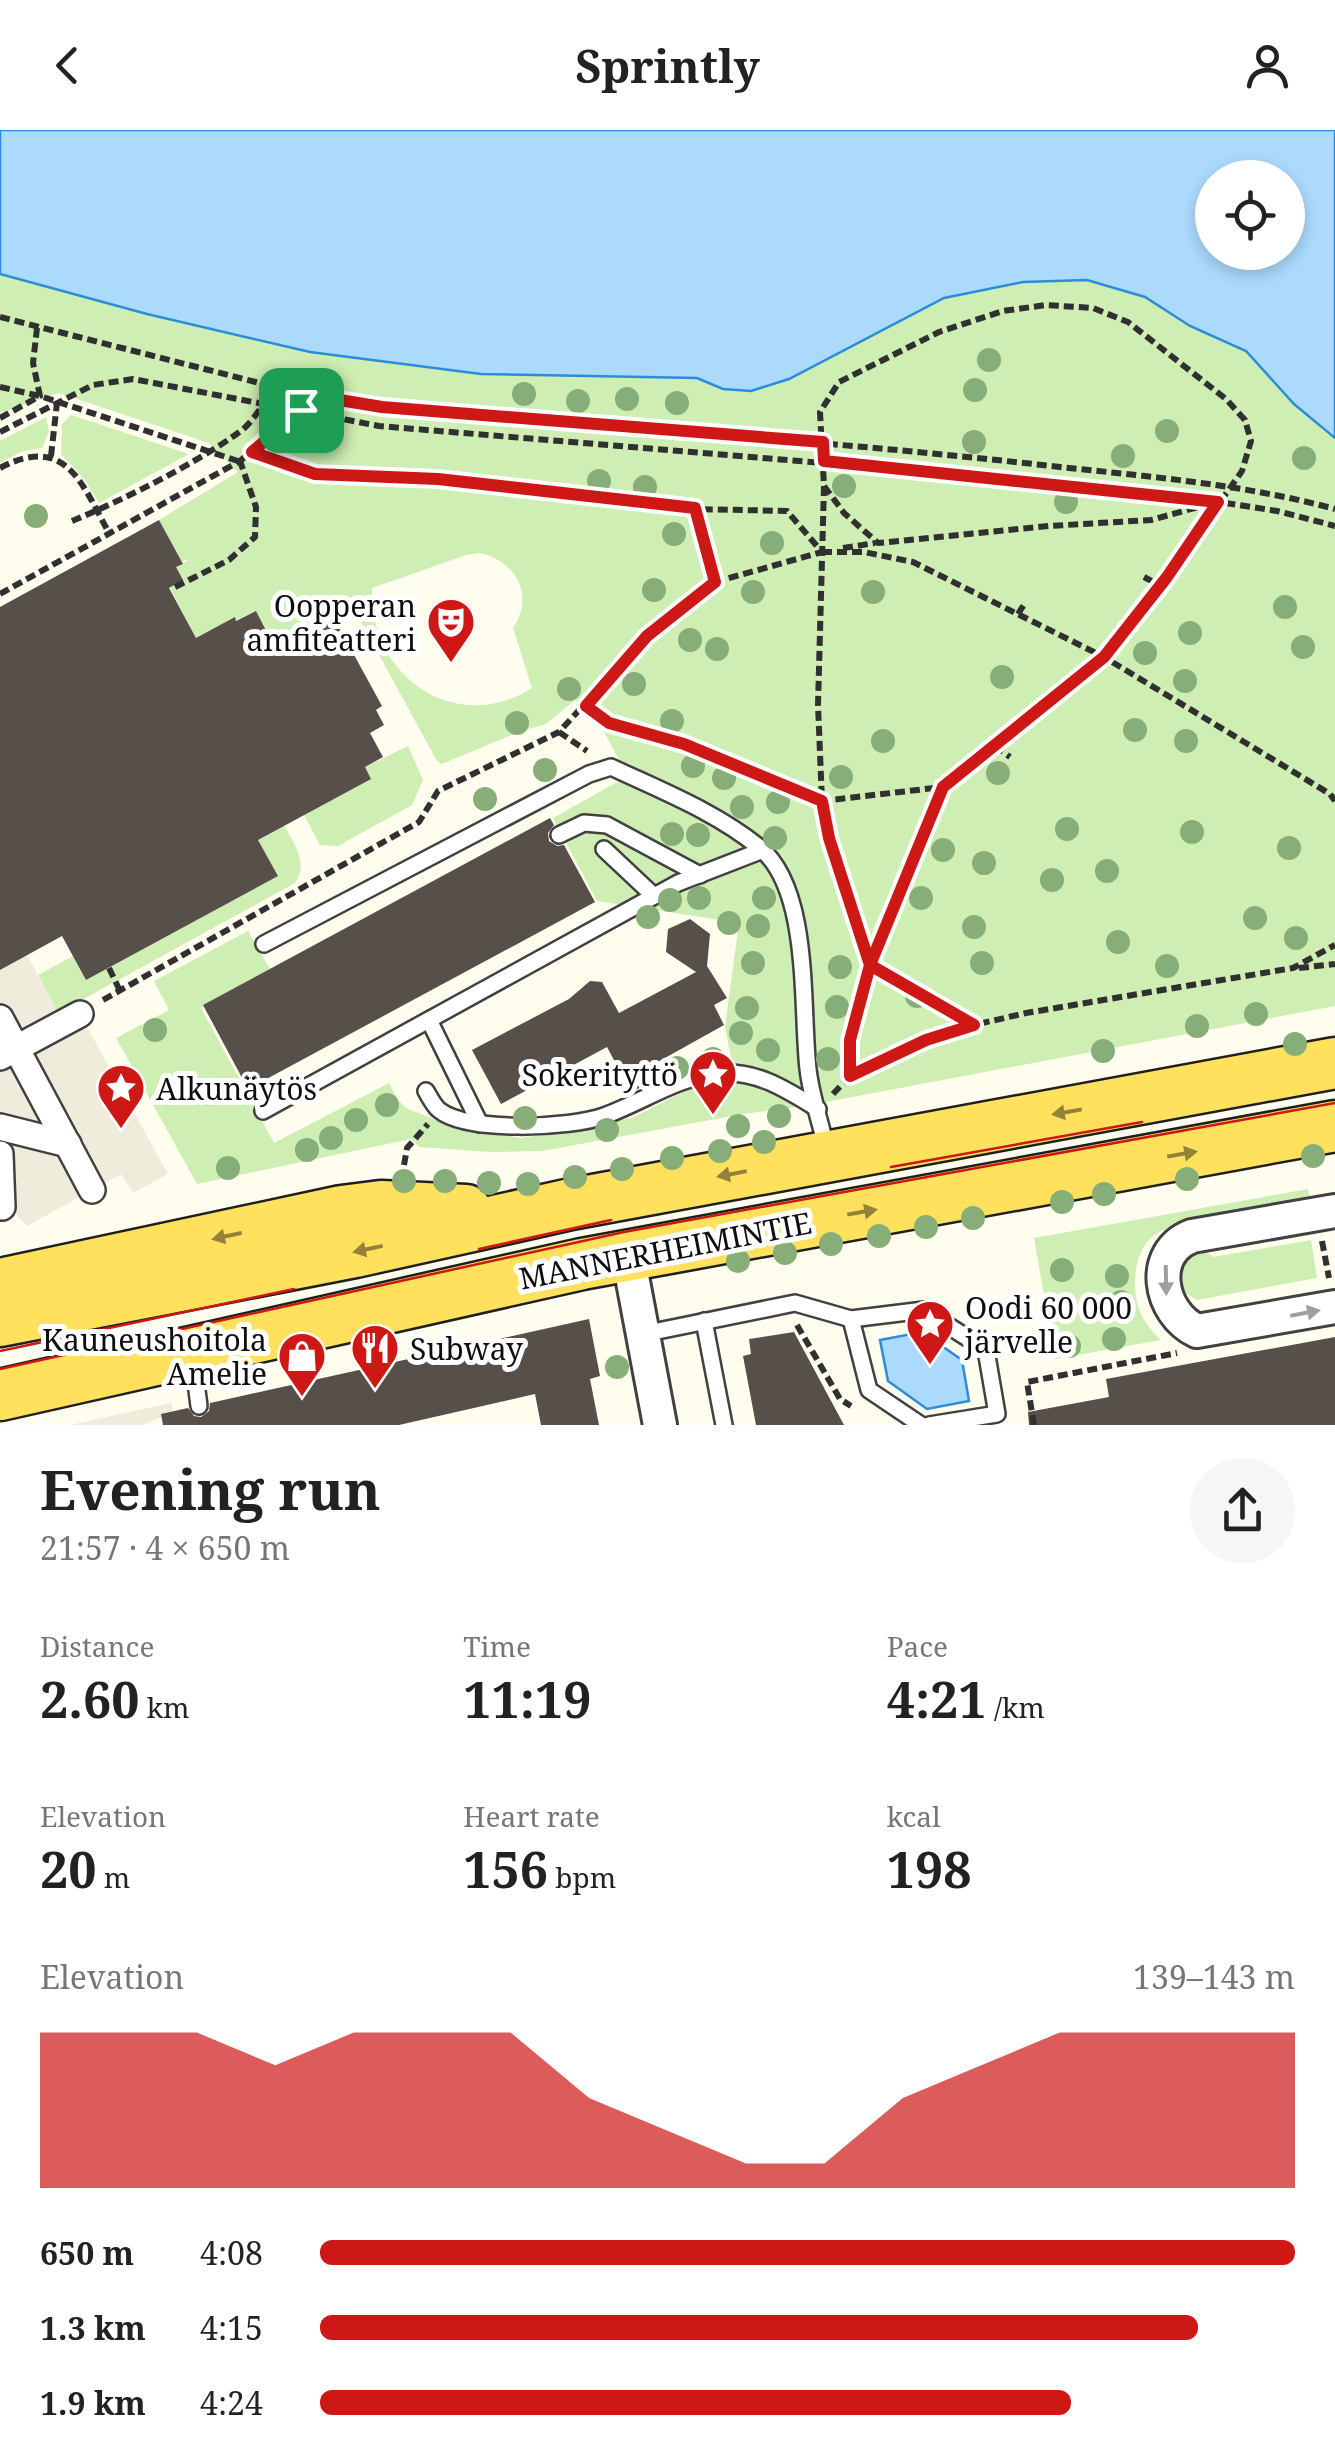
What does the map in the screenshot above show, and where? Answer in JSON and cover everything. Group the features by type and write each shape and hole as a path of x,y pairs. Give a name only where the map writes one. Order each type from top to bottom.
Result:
{"main road":[{"name":"MANNERHEIMINTIE","path":"0,1321 355,1252 531,1213 823,1132 1335,1064"},
{"name":"MANNERHEIMINTIE","path":"0,1395 628,1255 1335,1126"},
{"path":"0,1284 342,1211 381,1206 531,1213"}],"street":[{"path":"8,1052 80,1014"},
{"path":"0,1018 8,1052 68,1144 92,1190"},
{"path":"0,1127 68,1144"},
{"path":"0,1154 2,1207"},
{"path":"1326,1213 1181,1240 1165,1264 1164,1288 1175,1315 1197,1331 1335,1307"},
{"path":"628,1255 660,1425"}],"lane":[{"path":"264,944 589,774 612,767 704,811 763,850 787,887 798,927 808,1073 823,1132"},
{"path":"559,835 584,823 607,825 700,874"},
{"path":"604,849 654,896"},
{"path":"263,1111 654,896 763,850"},
{"path":"429,1020 480,1124"},
{"path":"426,1091 439,1111 480,1124 538,1128 601,1117 684,1080 721,1073 754,1076 778,1084 823,1132"},
{"path":"643,1334 796,1303 851,1320 924,1310 986,1350 1000,1419 929,1425"},
{"path":"851,1320 868,1390 922,1425"},
{"path":"704,1321 724,1425"},
{"path":"191,1350 198,1406"}],"path":[{"path":"823,1132 850,1076 850,1040 870,965 943,787 1104,657 1242,471 1250,442 1244,420 1226,399 1128,322 1093,308 1046,305 1003,312 939,332 838,382 820,412 824,486 818,704 822,801 829,838 870,965 974,1025"},
{"path":"0,317 303,394 382,407 823,442 1232,487 1284,495 1335,509"},
{"path":"36,328 33,363 40,396"},
{"path":"0,432 93,384 132,378 398,428 824,461 1218,502 1277,511 1335,526"},
{"path":"0,387 40,396 240,461"},
{"path":"0,594 240,461 301,410 303,394"},
{"path":"0,418 40,396"},
{"path":"51,456 57,402"},
{"path":"72,521 210,450 241,431 264,404"},
{"path":"252,452 315,474 438,479 695,508 787,510 822,552"},
{"path":"0,468 35,455 51,456 71,471 109,533"},
{"path":"175,587 229,560 254,537 256,507 240,461"},
{"path":"824,486 844,513 878,542"},
{"path":"80,1014 419,822 438,791 558,732 647,636 715,582 822,552 878,542 1151,520 1218,502"},
{"path":"695,508 715,582"},
{"path":"822,552 864,552 913,562 1104,657 1330,794 1335,801"},
{"path":"1144,577 1160,586"},
{"path":"1018,614 1025,604"},
{"path":"586,706 609,723 684,744 822,801 943,787"},
{"path":"994,746 1010,757"},
{"path":"1293,968 1335,945"},
{"path":"850,1076 926,1040 1026,1012 1335,964"},
{"path":"109,968 120,990"},
{"path":"404,1165 407,1148 439,1111"},
{"path":"1326,1213 1335,1307"},
{"path":"782,1327 797,1325 840,1399 854,1408"},
{"path":"1034,1425 1027,1382 1188,1350"}],"green space":[{"path":"0,215 932,304 944,298 1023,282 1087,280 1145,298 1190,326 1246,351 1294,404 1335,438 1335,1006 805,1106 542,1151 419,1147 411,1139 197,1184 116,1038 169,1010 154,981 248,931 270,969 201,1008 274,1143 389,1083 406,1108 458,1129 522,1138 632,1118 689,1089 736,1083 725,1027 739,923 597,901 553,818 628,776 593,712 575,700 546,724 442,764 353,607 320,623 317,618 269,644 269,635 256,611 196,638 170,588 183,580 176,567 190,559 181,561 159,520 238,472 209,443 59,393 0,413","holes":["466,555 492,557 512,571 522,592 513,628 532,688 503,701 474,705 446,701 422,689 401,671 384,647 375,619 372,588"]},
{"path":"71,415 189,454 99,503 85,480 61,454 62,424"},
{"path":"46,417 49,432 42,448 23,451 0,463 0,441"},
{"path":"408,746 423,780 412,805 338,846 320,845 304,815 365,767"},
{"path":"284,825 300,861 295,883 58,1013 38,975 73,956 86,980 278,876 258,840"},
{"path":"1308,1189 1310,1199 1204,1217 1152,1237 1139,1256 1135,1288 1140,1312 1161,1340 1055,1359 1034,1238"},
{"path":"1311,1240 1317,1278 1197,1300 1188,1295 1180,1282 1182,1267 1199,1248 1214,1257"}],"shaded area":[{"path":"27,955 58,1013 80,1014 168,1174 133,1193 121,1174 27,1226 13,1211 0,1207 0,970"},
{"path":"171,1403 173,1412 142,1425 70,1425"}],"water":[{"path":"0,130 1335,130 1335,438 1294,404 1246,351 1190,326 1145,297 1087,280 1023,282 944,298 789,379 751,391 723,389 697,378 481,374 310,352 0,274"},
{"path":"922,1332 962,1360 969,1401 927,1409 888,1381 880,1340"}],"building":[{"path":"159,520 183,564 176,567 183,580 169,588 196,638 235,617 236,621 256,611 272,642 318,618 322,627 335,620 382,706 376,710 384,725 370,733 383,757 365,767 371,779 258,840 278,876 86,980 62,936 0,970 0,607"},
{"path":"550,818 554,825 548,833 549,841 564,845 595,902 248,1089 203,1005"},
{"path":"690,919 710,934 707,966 727,998 714,1005 724,1025 647,1068 654,1081 631,1092 607,1047 501,1104 472,1050 569,999 590,981 602,982 619,1013 696,972 666,952 668,929"},
{"path":"589,1319 600,1376 590,1379 599,1425 541,1425 535,1394 399,1425 163,1425 161,1414 188,1408 194,1416 201,1417 209,1411 210,1403"},
{"path":"794,1332 844,1425 756,1425 743,1356 751,1354 749,1339"},
{"path":"1335,1337 1335,1425 1029,1425 1028,1412 1109,1397 1106,1379"}],"tram line":[{"path":"0,1369 624,1232 1335,1103"},
{"path":"891,1167 1142,1122"},
{"path":"479,1249 611,1220"},
{"path":"0,1351 294,1289"}],"place":[{"name":"Oopperan amfiteatteri","path":"451,664"},
{"name":"Sokerityttö","path":"713,1116"},
{"name":"Alkunäytös","path":"121,1130"},
{"name":"Oodi 60 000 järvelle","path":"930,1366"},
{"name":"Subway","path":"375,1390"},
{"name":"Kauneushoitola Amelie","path":"302,1398"}],"route":[{"path":"301,410 252,452 315,474 438,479 695,508 715,582 647,636 586,706 609,723 684,744 822,801 829,838 870,965 850,1040 850,1076 926,1040 974,1025 870,965 943,787 1104,657 1167,577 1218,502 824,461 823,442 382,407 303,394 301,410"}]}
